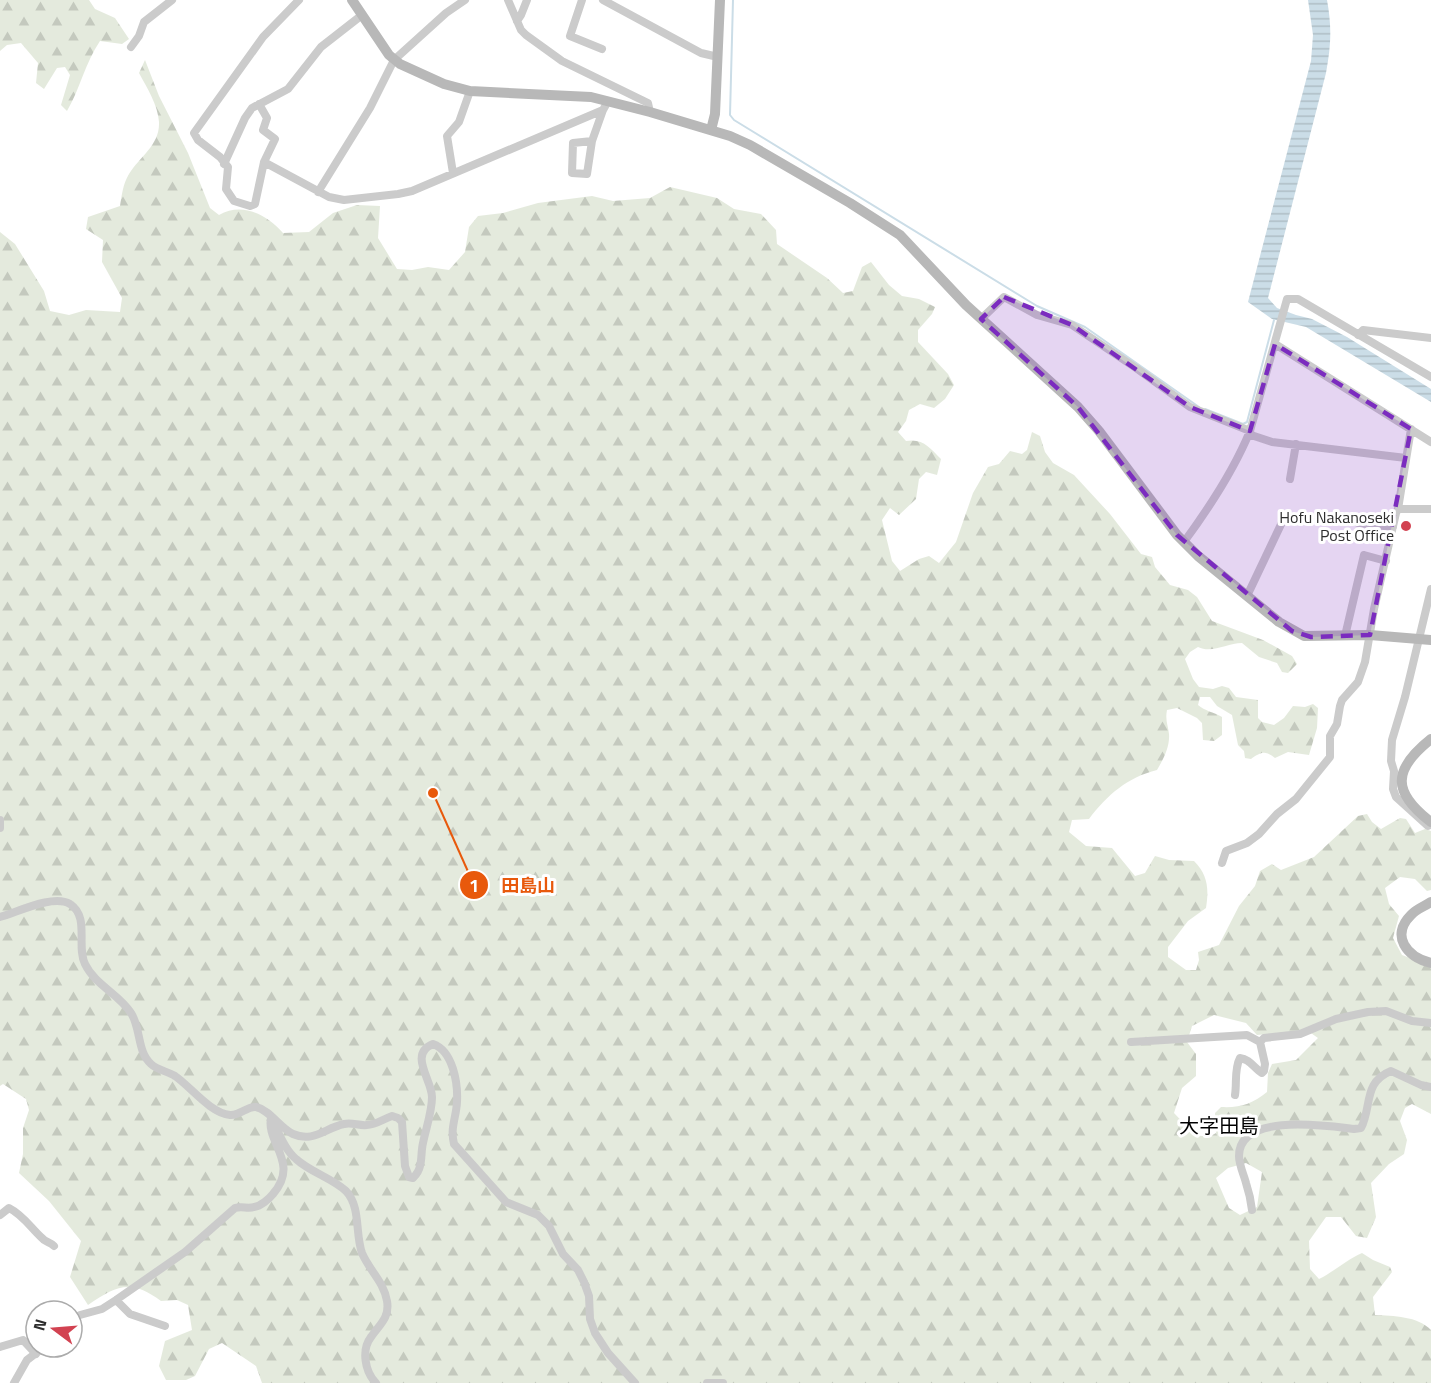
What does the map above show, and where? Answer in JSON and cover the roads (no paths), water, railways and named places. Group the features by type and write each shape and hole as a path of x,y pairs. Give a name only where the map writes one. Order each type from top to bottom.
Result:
{"street":[{"path":"131,47 139,36 144,22 172,0"},
{"path":"260,104 267,118 263,130 275,139 264,162 255,204 250,206 234,201 226,189 228,167 220,157 198,140 195,133 263,37 299,0"},
{"path":"318,192 370,108 394,60 446,13 465,0"},
{"path":"508,0 526,35 562,61 648,104 650,112"},
{"path":"517,21 527,0"},
{"path":"582,0 570,36 602,49"},
{"path":"603,0 701,53 718,57"},
{"path":"711,130 716,114 720,0"},
{"path":"357,2 362,15 394,60 444,84 470,91 574,96 606,106 650,112 711,130 750,145 850,203 900,235 981,320 1078,407 1184,542 1279,622 1304,636 1370,635 1425,640"},
{"path":"224,164 252,108 288,89 321,47 362,15"},
{"path":"453,173 447,136 459,122 470,91"},
{"path":"264,162 329,197 344,200 398,194 453,173 606,106"},
{"path":"592,141 573,143 572,173 587,174 592,141 606,106"},
{"path":"981,320 1004,297 1037,315 1072,325 1190,407 1250,431 1251,435 1272,442 1406,458"},
{"path":"1184,542 1197,525 1243,448 1250,431 1287,299 1298,299 1431,377"},
{"path":"1358,335 1363,330 1431,338"},
{"path":"1275,344 1431,442"},
{"path":"1222,863 1226,851 1247,843 1259,834 1277,814 1296,799 1327,762 1330,736 1337,724 1342,700 1362,676 1398,509 1411,429"},
{"path":"1290,479 1296,444"},
{"path":"1398,509 1431,509"},
{"path":"1247,596 1285,516"},
{"path":"1358,523 1393,527"},
{"path":"1345,636 1364,555 1386,561"},
{"path":"1431,589 1425,640 1392,740 1391,760 1396,797 1428,826 1431,823 1407,801 1402,788 1402,775 1405,765 1413,755 1431,739"},
{"path":"0,820 0,828"},
{"path":"0,917 48,902 61,901 74,907 81,923 82,959 103,987 132,1015 144,1055 149,1063 174,1075 200,1099 223,1112 230,1115 256,1107 300,1137 310,1137 345,1123 366,1125 376,1124 392,1116 398,1118 402,1122 405,1172 413,1178 420,1166 432,1098 431,1086 422,1065 422,1054 427,1047 433,1044 441,1047 448,1058 456,1081 457,1104 451,1132 454,1144 506,1202 538,1215 549,1226 563,1254 578,1270 584,1282 589,1296 590,1319 595,1333 608,1353 635,1383"},
{"path":"1431,902 1412,913 1405,922 1401,935 1412,956 1431,963"},
{"path":"1260,1042 1264,1038 1300,1034 1336,1019 1368,1012 1386,1011 1412,1021 1431,1023"},
{"path":"1131,1042 1247,1035 1260,1042 1265,1064 1264,1071 1262,1073 1251,1062 1240,1058 1236,1068 1235,1095"},
{"path":"1252,1210 1238,1156 1241,1144 1263,1127 1281,1124 1354,1130 1361,1128 1374,1083 1382,1074 1391,1071 1421,1085 1431,1087"},
{"path":"84,1315 102,1309 185,1252 227,1213 241,1206 252,1208 258,1206 270,1198 283,1179 281,1157 270,1127 270,1117"},
{"path":"270,1117 296,1160 343,1189 351,1198 363,1255 374,1271 388,1302 385,1319 369,1338 367,1345 366,1367 369,1376 376,1383"},
{"path":"0,1215 9,1208 14,1210 35,1229 41,1238 54,1246"},
{"path":"116,1300 130,1314 165,1326"},
{"path":"0,1347 24,1341"},
{"path":"14,1383 28,1359"},
{"path":"707,1383 723,1383"}],"water":[{"path":"1308,0 1327,0 1330,28 1329,54 1268,298 1277,308 1312,319 1347,337 1431,389 1431,402 1306,327 1272,319 1248,302 1311,61 1313,35"}],"waterway":[{"path":"733,0 730,115 734,120 1037,306 1085,327 1199,407"},
{"path":"1205,409 1243,424 1247,422 1274,320"}],"place":[{"name":"Hofu Nakanoseki Post Office","path":"1406,526"},
{"name":"田島山","path":"433,793"}],"district":[{"name":"大字田島","path":"1219,1126"}]}
